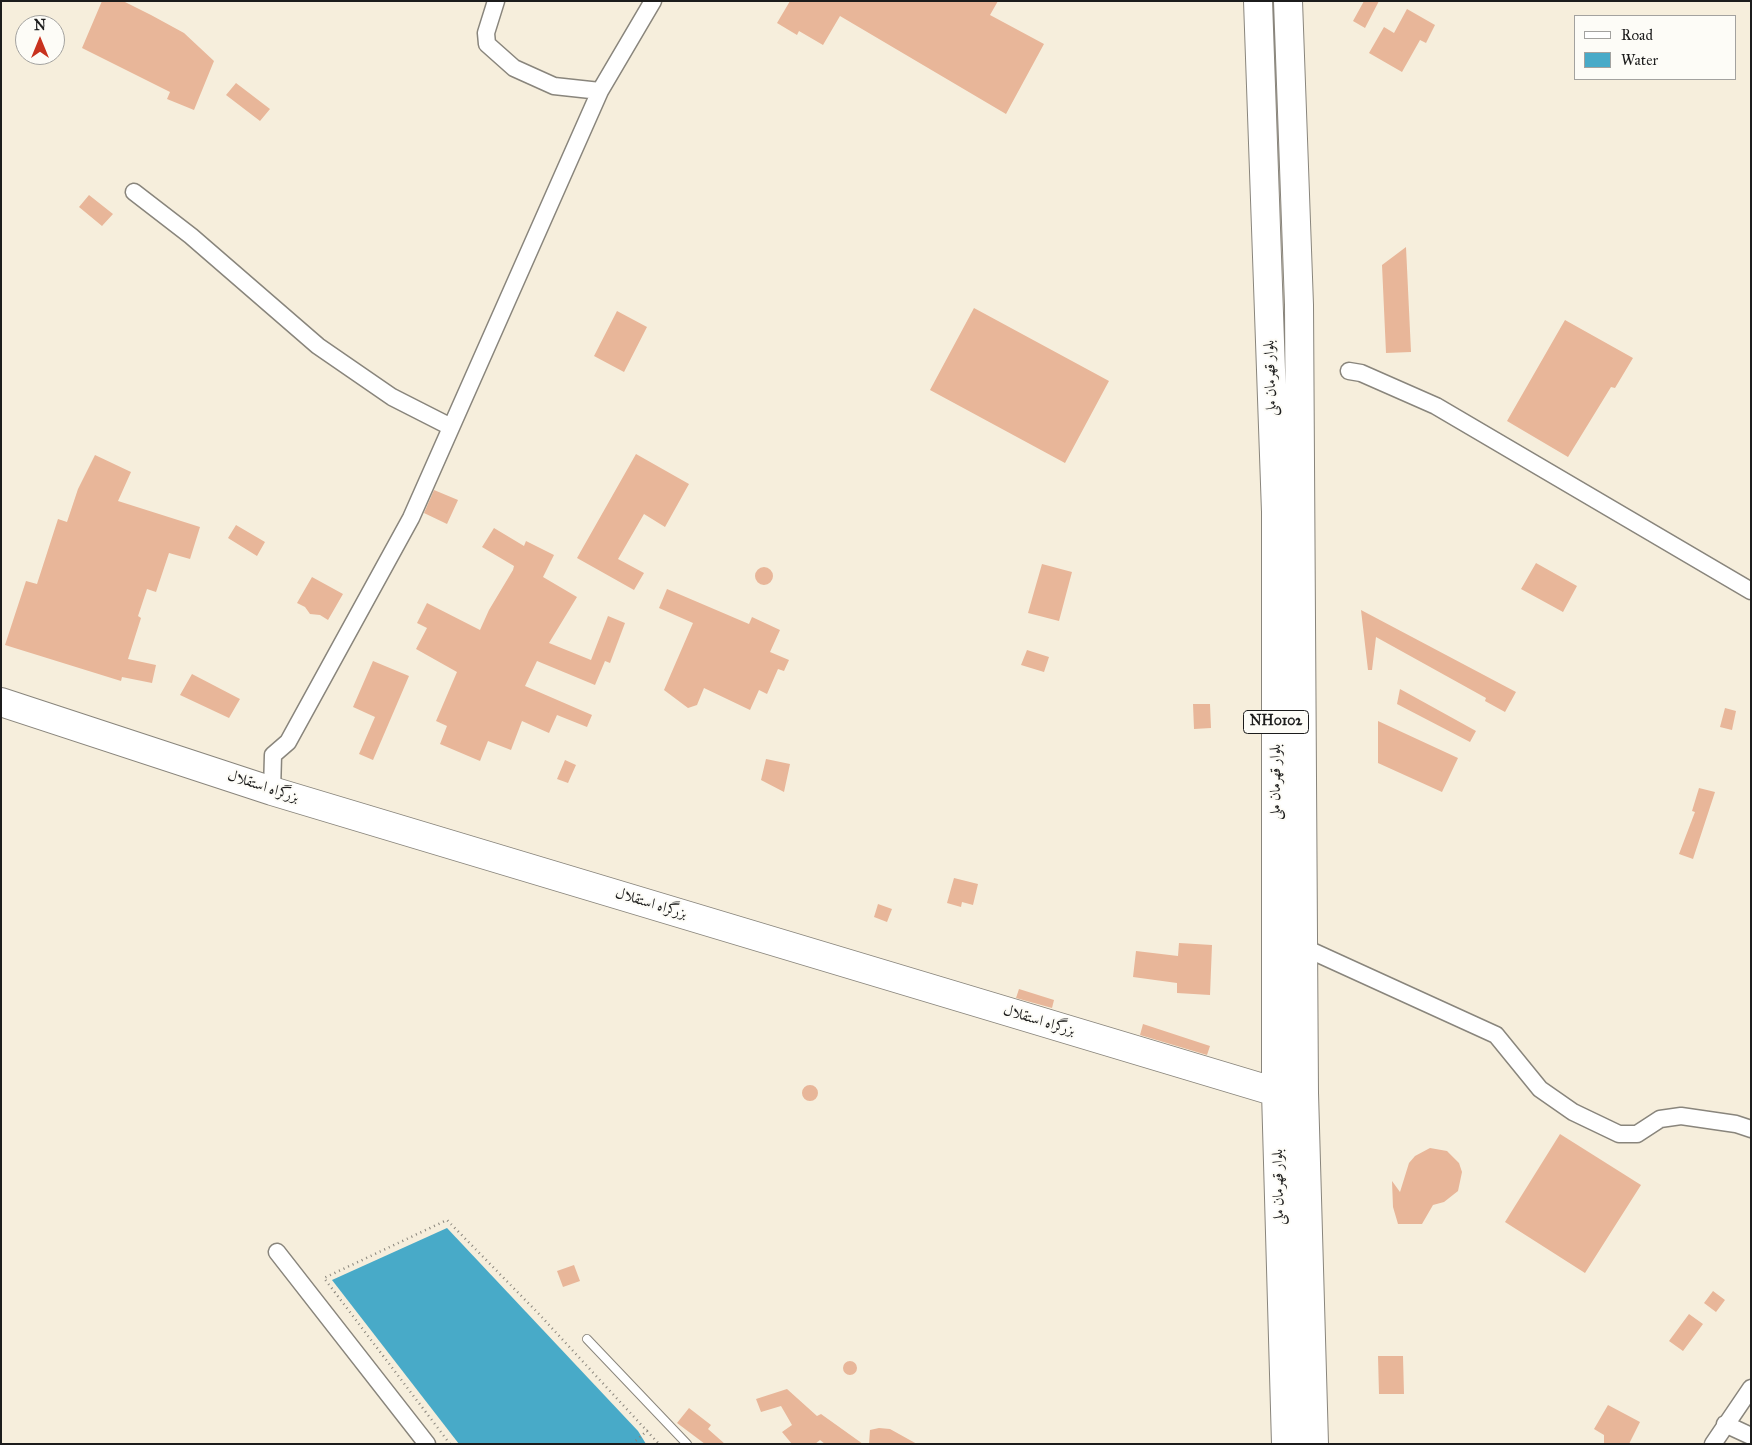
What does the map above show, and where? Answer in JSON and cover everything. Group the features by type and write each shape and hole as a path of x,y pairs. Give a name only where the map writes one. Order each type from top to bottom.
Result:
{"highway":[{"name":"بلوار قهرمان ملی","path":"1258,1 1276,512 1276,1092 1285,1438"},
{"name":"بلوار قهرمان ملی","path":"1288,1 1299,305 1304,1093 1314,1444"},
{"name":"بزرگراه استقلال","path":"1,702 272,791 1276,1092 1304,1093"}],"street":[{"path":"496,1 486,33 486,44 514,68 554,86 600,91"},
{"path":"272,791 273,755 288,742 406,526 600,91 653,1"},
{"path":"134,192 191,236 318,346 392,396 451,427"},
{"path":"1348,371 1361,373 1436,406 1751,591"},
{"path":"1303,947 1496,1035 1540,1089 1573,1112 1619,1134 1637,1134 1660,1119 1681,1116 1736,1124 1751,1129"},
{"path":"277,1252 427,1444"},
{"path":"1713,1444 1751,1388"},
{"path":"1725,1424 1751,1436"}],"lane":[{"path":"587,1339 686,1444"}],"path":[{"path":"450,1444 324,1278 448,1220 648,1430 659,1444"},
{"path":"632,1444 648,1430"}],"water":[{"path":"447,1228 638,1431 646,1444 459,1444 332,1280"}],"building":[{"path":"102,1 123,1 151,15 184,33 214,61 194,110 167,99 170,92 82,48"},
{"path":"790,1 998,1 990,15 1044,44 1006,114 840,16 823,45 799,31 797,35 777,23"},
{"path":"1364,1 1379,1 1365,28 1353,21"},
{"path":"1407,9 1435,25 1426,43 1420,40 1402,72 1369,53 1384,27 1394,33"},
{"path":"236,83 270,109 260,121 226,95"},
{"path":"89,195 113,214 102,226 79,207"},
{"path":"1406,247 1411,352 1386,353 1382,265"},
{"path":"974,308 1109,381 1065,463 930,390"},
{"path":"617,311 647,327 624,372 594,356"},
{"path":"1565,320 1633,358 1615,388 1611,387 1568,457 1507,421"},
{"path":"636,454 689,484 665,527 644,514 618,559 644,573 634,590 577,558"},
{"path":"95,455 131,472 118,501 200,527 190,559 169,553 156,592 147,589 138,616 141,618 128,659 156,665 152,683 122,677 121,681 5,645 26,581 37,584 58,519 67,522 78,489"},
{"path":"434,490 458,500 447,524 424,513"},
{"path":"236,525 265,542 257,556 228,538"},
{"path":"494,528 524,546 526,541 554,555 543,577 577,597 549,643 591,660 608,616 625,623 610,663 605,661 595,685 537,661 525,686 592,715 587,727 557,715 549,733 522,721 511,750 488,741 480,761 440,744 447,726 436,721 457,672 416,649 427,628 417,623 427,603 480,630 514,566 482,547"},
{"path":"1536,563 1577,586 1563,612 1521,589"},
{"path":"1042,564 1072,572 1059,621 1028,613"},
{"path":"760,567 768,567 773,572 771,583 760,585 755,580 755,572"},
{"path":"312,577 343,594 328,620 320,615 310,614 305,607 297,603"},
{"path":"667,589 749,624 752,617 780,630 770,652 789,660 784,671 778,669 767,694 759,690 750,710 704,688 697,705 688,708 664,690 693,623 659,608"},
{"path":"1361,610 1516,692 1505,712 1485,701 1486,698 1376,637 1372,670 1368,670"},
{"path":"1027,650 1049,657 1044,672 1021,665"},
{"path":"373,661 409,676 373,760 359,754 375,717 353,707"},
{"path":"192,674 240,699 229,718 180,695"},
{"path":"1400,689 1476,731 1470,742 1397,704"},
{"path":"1193,704 1210,704 1211,728 1194,729"},
{"path":"1725,708 1736,711 1732,730 1720,727"},
{"path":"1378,721 1458,758 1442,792 1378,763"},
{"path":"766,759 790,764 784,792 761,780"},
{"path":"565,760 576,765 568,783 557,779"},
{"path":"1699,788 1715,792 1693,859 1679,854 1695,812 1692,811"},
{"path":"954,878 978,884 973,905 962,902 961,907 947,903"},
{"path":"878,904 892,909 887,922 874,917"},
{"path":"1179,943 1212,945 1210,995 1177,993 1177,983 1133,977 1136,951 1178,956"},
{"path":"1019,989 1054,1000 1052,1008 1016,998"},
{"path":"1143,1024 1210,1046 1207,1055 1140,1035"},
{"path":"810,1085 816,1087 818,1093 816,1099 810,1101 804,1099 802,1093 804,1087"},
{"path":"1560,1134 1641,1185 1585,1273 1505,1222"},
{"path":"1430,1148 1447,1151 1459,1163 1462,1172 1458,1191 1444,1202 1433,1205 1422,1224 1398,1224 1393,1207 1392,1181 1400,1192 1409,1163 1415,1156"},
{"path":"574,1265 580,1281 563,1287 557,1271"},
{"path":"1713,1291 1725,1300 1716,1312 1704,1303"},
{"path":"1689,1314 1703,1324 1683,1351 1669,1341"},
{"path":"1378,1356 1403,1356 1404,1394 1379,1394"},
{"path":"850,1361 855,1363 857,1368 855,1373 850,1375 845,1373 843,1368 845,1363"},
{"path":"787,1389 817,1416 821,1414 863,1444 825,1444 820,1440 815,1444 792,1444 782,1432 792,1425 781,1406 761,1412 756,1399"},
{"path":"1608,1405 1640,1422 1629,1444 1604,1444 1604,1435 1594,1429"},
{"path":"689,1408 711,1425 708,1429 725,1444 705,1444 677,1423"},
{"path":"879,1428 890,1429 917,1444 869,1444 870,1430"}]}
